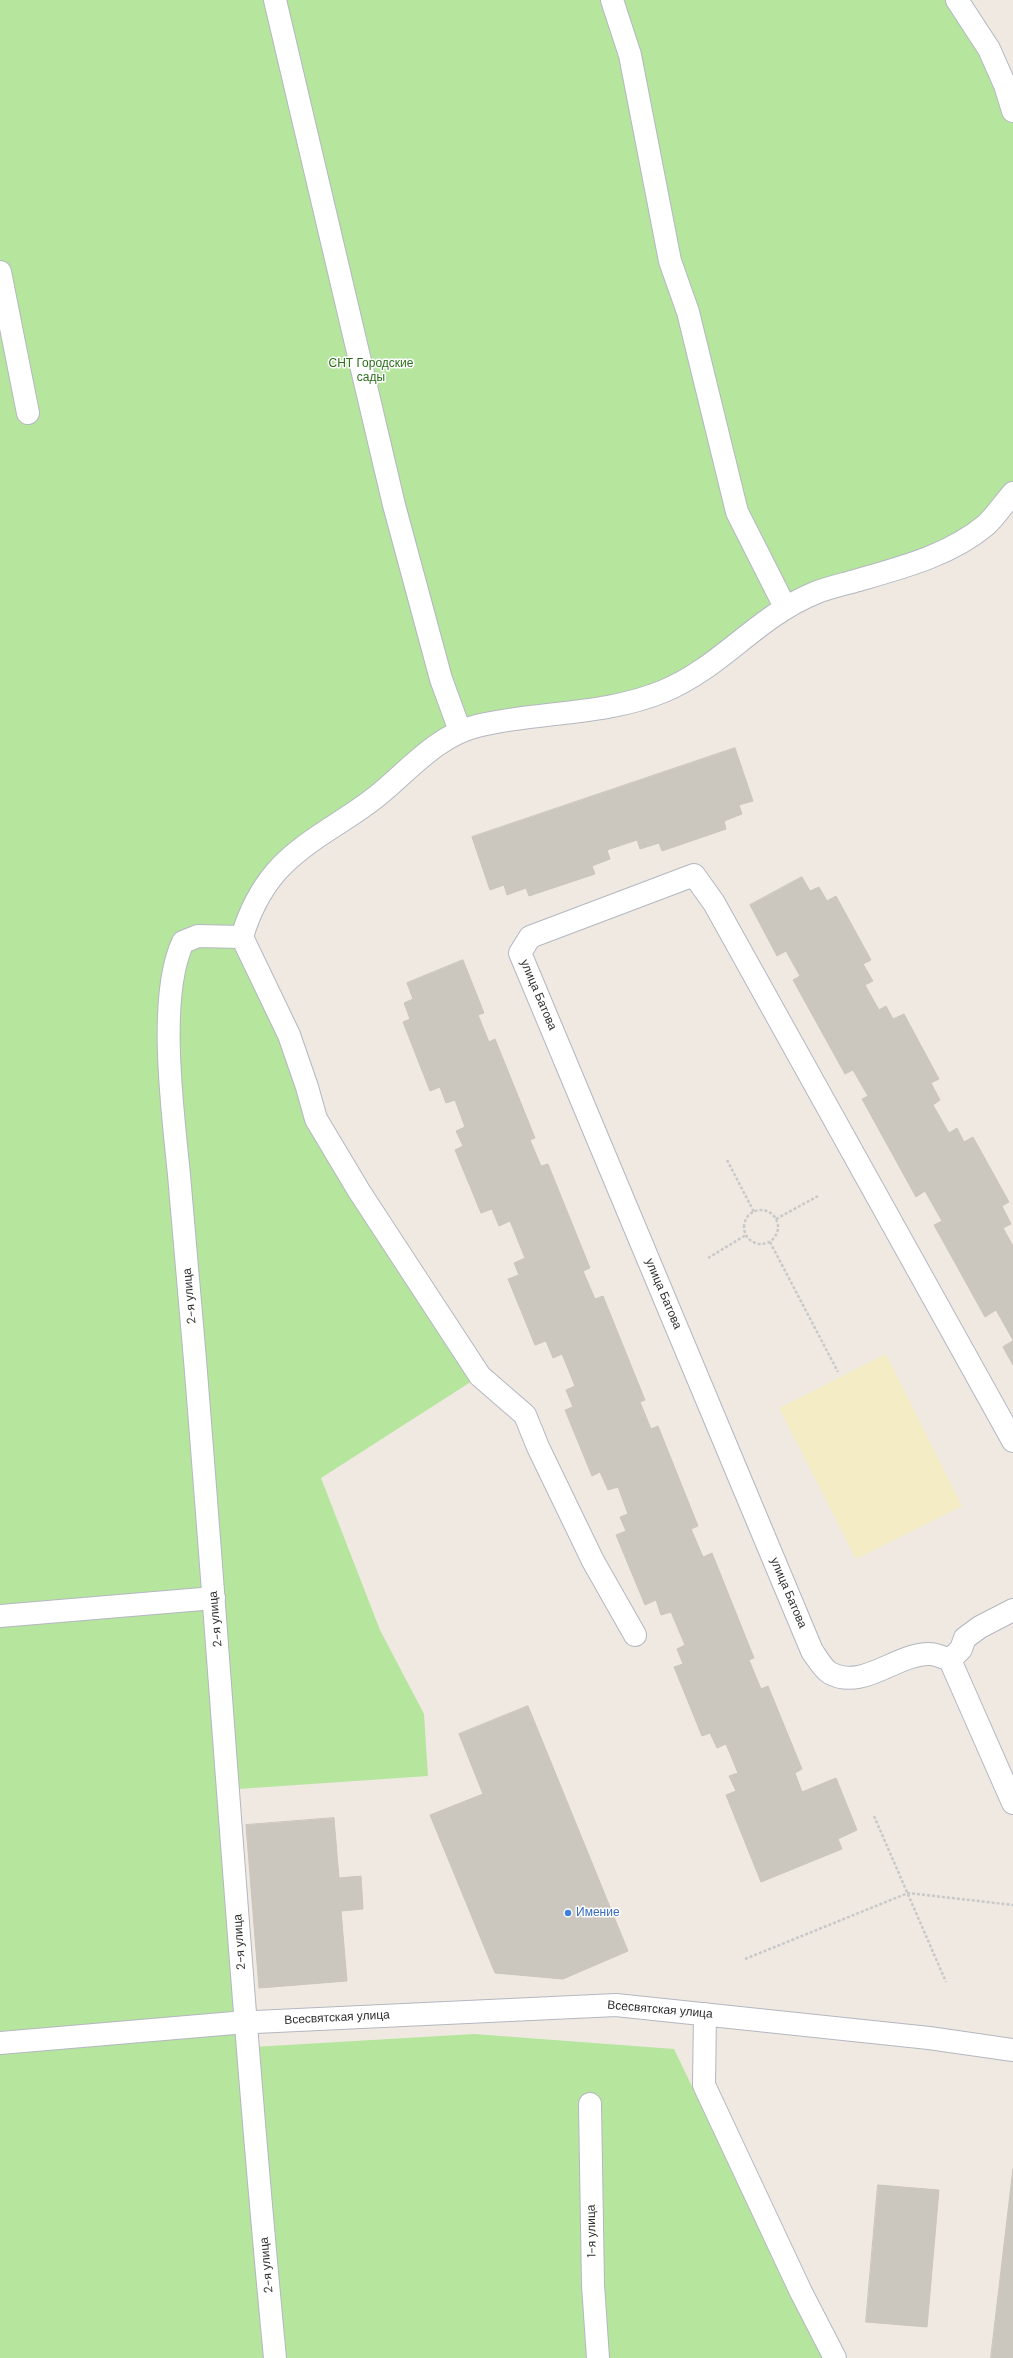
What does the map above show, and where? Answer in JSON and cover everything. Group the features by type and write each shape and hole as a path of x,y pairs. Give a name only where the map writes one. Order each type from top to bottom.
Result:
{"street":[{"path":"275,0 394,505 441,679 460,731"},
{"path":"612,0 630,55 670,261 688,312 737,512 785,607"},
{"path":"957,0 989,49 1005,85 1013,111"},
{"path":"0,272 28,413"},
{"path":"635,1635 593,1561 538,1447 525,1415 480,1376 359,1191 316,1119 307,1087 289,1035 242,937 248,915 263,889 293,854 372,800 432,749 460,731 508,721 631,703 666,690 719,659 785,607 817,592 929,558 960,542 987,524 1013,493"},
{"name":"улица Батова","path":"950,1660 931,1654 912,1655 872,1673 844,1678 828,1672 812,1651 520,953 530,937 694,875 714,903 1013,1441"},
{"name":"2-я улица","path":"242,937 198,936 183,942 175,959 169,1026 171,1102 192,1320 214,1598 240,2023 275,2358"},
{"path":"0,1616 214,1598"},
{"path":"1013,1610 980,1627 965,1638 961,1649 950,1660 1013,1803"},
{"name":"Всесвятская улица","path":"0,2043 240,2023 616,2004 929,2038 1013,2050"},
{"path":"705,2014 704,2085 801,2292 835,2358"},
{"name":"1-я улица","path":"590,2104 593,2285 598,2358"}],"path":[{"path":"727,1160 754,1212"},
{"path":"776,1219 818,1196"},
{"path":"764,1210 773,1214 776,1219 779,1230 775,1239 758,1245 750,1241 746,1235 744,1224 748,1216 754,1212 764,1210"},
{"path":"708,1258 746,1235"},
{"path":"770,1242 838,1372"},
{"path":"874,1816 946,1982"},
{"path":"745,1959 908,1893 1013,1905"}],"green space":[{"name":"СНТ Городские сады","path":"0,0 957,0 1013,111 1013,493 987,524 817,592 666,690 477,726 293,854 242,937 307,1087 480,1376 321,1478 380,1630 424,1714 428,1776 238,1789 253,2047 474,2034 674,2049 823,2358 0,2358"}],"sand":[{"path":"886,1354 962,1506 856,1559 779,1408"}],"building":[{"path":"735,748 753,801 739,805 742,814 724,821 726,829 662,851 659,843 640,849 637,840 607,850 610,859 592,866 595,874 529,896 526,888 507,895 504,885 490,890 472,837"},
{"path":"802,877 810,891 819,887 827,901 836,896 871,960 863,964 873,981 865,985 879,1010 886,1006 893,1019 904,1014 939,1079 931,1083 940,1100 933,1105 949,1133 957,1128 964,1142 973,1137 1009,1202 1002,1206 1011,1224 1003,1228 1013,1246 1013,1340 996,1310 985,1317 934,1225 942,1221 925,1191 916,1197 862,1099 868,1096 853,1070 845,1074 793,980 800,976 786,951 777,956 750,905"},
{"path":"463,960 484,1013 478,1015 489,1042 495,1039 535,1138 530,1140 541,1166 548,1164 590,1268 583,1271 595,1299 603,1296 645,1400 640,1402 651,1429 658,1426 698,1526 691,1529 703,1557 712,1553 754,1658 749,1660 761,1689 768,1686 802,1769 795,1773 802,1792 836,1778 857,1830 838,1839 842,1849 761,1882 726,1795 736,1791 729,1776 738,1773 726,1744 717,1748 710,1733 702,1736 674,1667 683,1664 677,1649 685,1645 671,1612 661,1615 656,1600 645,1605 616,1535 626,1531 620,1517 628,1514 618,1487 608,1490 600,1472 592,1476 565,1410 573,1407 566,1390 575,1386 562,1354 553,1358 546,1341 535,1345 508,1279 519,1275 514,1263 525,1258 510,1221 499,1226 492,1209 481,1213 455,1150 463,1146 456,1131 465,1127 455,1100 446,1103 440,1087 430,1091 403,1022 410,1019 404,1003 413,999 407,983"},
{"path":"1013,1341 1013,1365 1003,1347"},
{"path":"528,1706 628,1951 563,1979 495,1973 430,1815 483,1794 459,1734"},
{"path":"334,1818 339,1878 361,1876 363,1909 341,1911 347,1981 259,1988 246,1825"},
{"path":"1013,2169 1013,2358 991,2358"},
{"path":"878,2185 939,2190 927,2327 866,2322"}],"place":[{"name":"Имение","path":"568,1913"}]}
